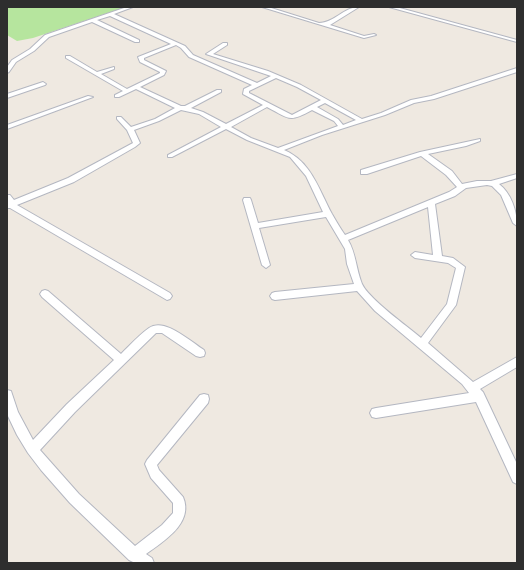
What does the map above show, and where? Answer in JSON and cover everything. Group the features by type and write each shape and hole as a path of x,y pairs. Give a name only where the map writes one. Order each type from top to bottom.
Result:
{"street":[{"path":"7,71 14,61 32,50 45,37 131,7"},
{"path":"264,7 313,23 323,24 328,24 357,7"},
{"path":"391,7 517,41"},
{"path":"109,14 185,48 191,56 257,85"},
{"path":"92,20 137,41"},
{"path":"323,24 364,37 374,35"},
{"path":"117,96 136,88 163,72 142,61 141,57 175,44"},
{"path":"225,44 209,54 276,76 299,86 362,121"},
{"path":"68,57 127,91"},
{"path":"7,58 14,61"},
{"path":"98,74 112,68"},
{"path":"279,150 314,136 362,121 413,102 432,98 517,70"},
{"path":"276,76 246,90 246,94 292,117 313,108 326,100"},
{"path":"7,96 43,84"},
{"path":"136,88 183,108 201,113 250,139 292,156 305,169 328,214 349,249 351,264 359,287 378,308 396,321 421,345 466,381 475,392 517,478"},
{"path":"130,130 157,120 219,90"},
{"path":"7,127 90,97"},
{"path":"170,156 267,105"},
{"path":"313,108 336,120 342,127"},
{"path":"9,202 71,180 136,145 137,143 130,130 119,118"},
{"path":"364,172 422,153 478,140"},
{"path":"422,153 449,173 460,186"},
{"path":"9,202 66,176"},
{"path":"343,239 452,194 460,186 485,182 494,183 517,176"},
{"path":"494,183 506,198 517,223"},
{"path":"247,200 266,265"},
{"path":"9,202 167,296"},
{"path":"431,203 438,258"},
{"path":"255,226 328,214"},
{"path":"415,255 450,260 461,267 450,305 421,345"},
{"path":"276,296 359,287"},
{"path":"45,294 121,360"},
{"path":"33,449 71,408 152,330 159,328 164,329 200,353"},
{"path":"376,413 475,392 494,374 517,362"},
{"path":"7,395 19,428 33,449 76,501 134,555 147,563"},
{"path":"134,555 167,530 179,515 179,501 155,474 151,464 204,399"}],"green space":[{"path":"7,7 126,7 33,38 17,41 7,35"}]}
